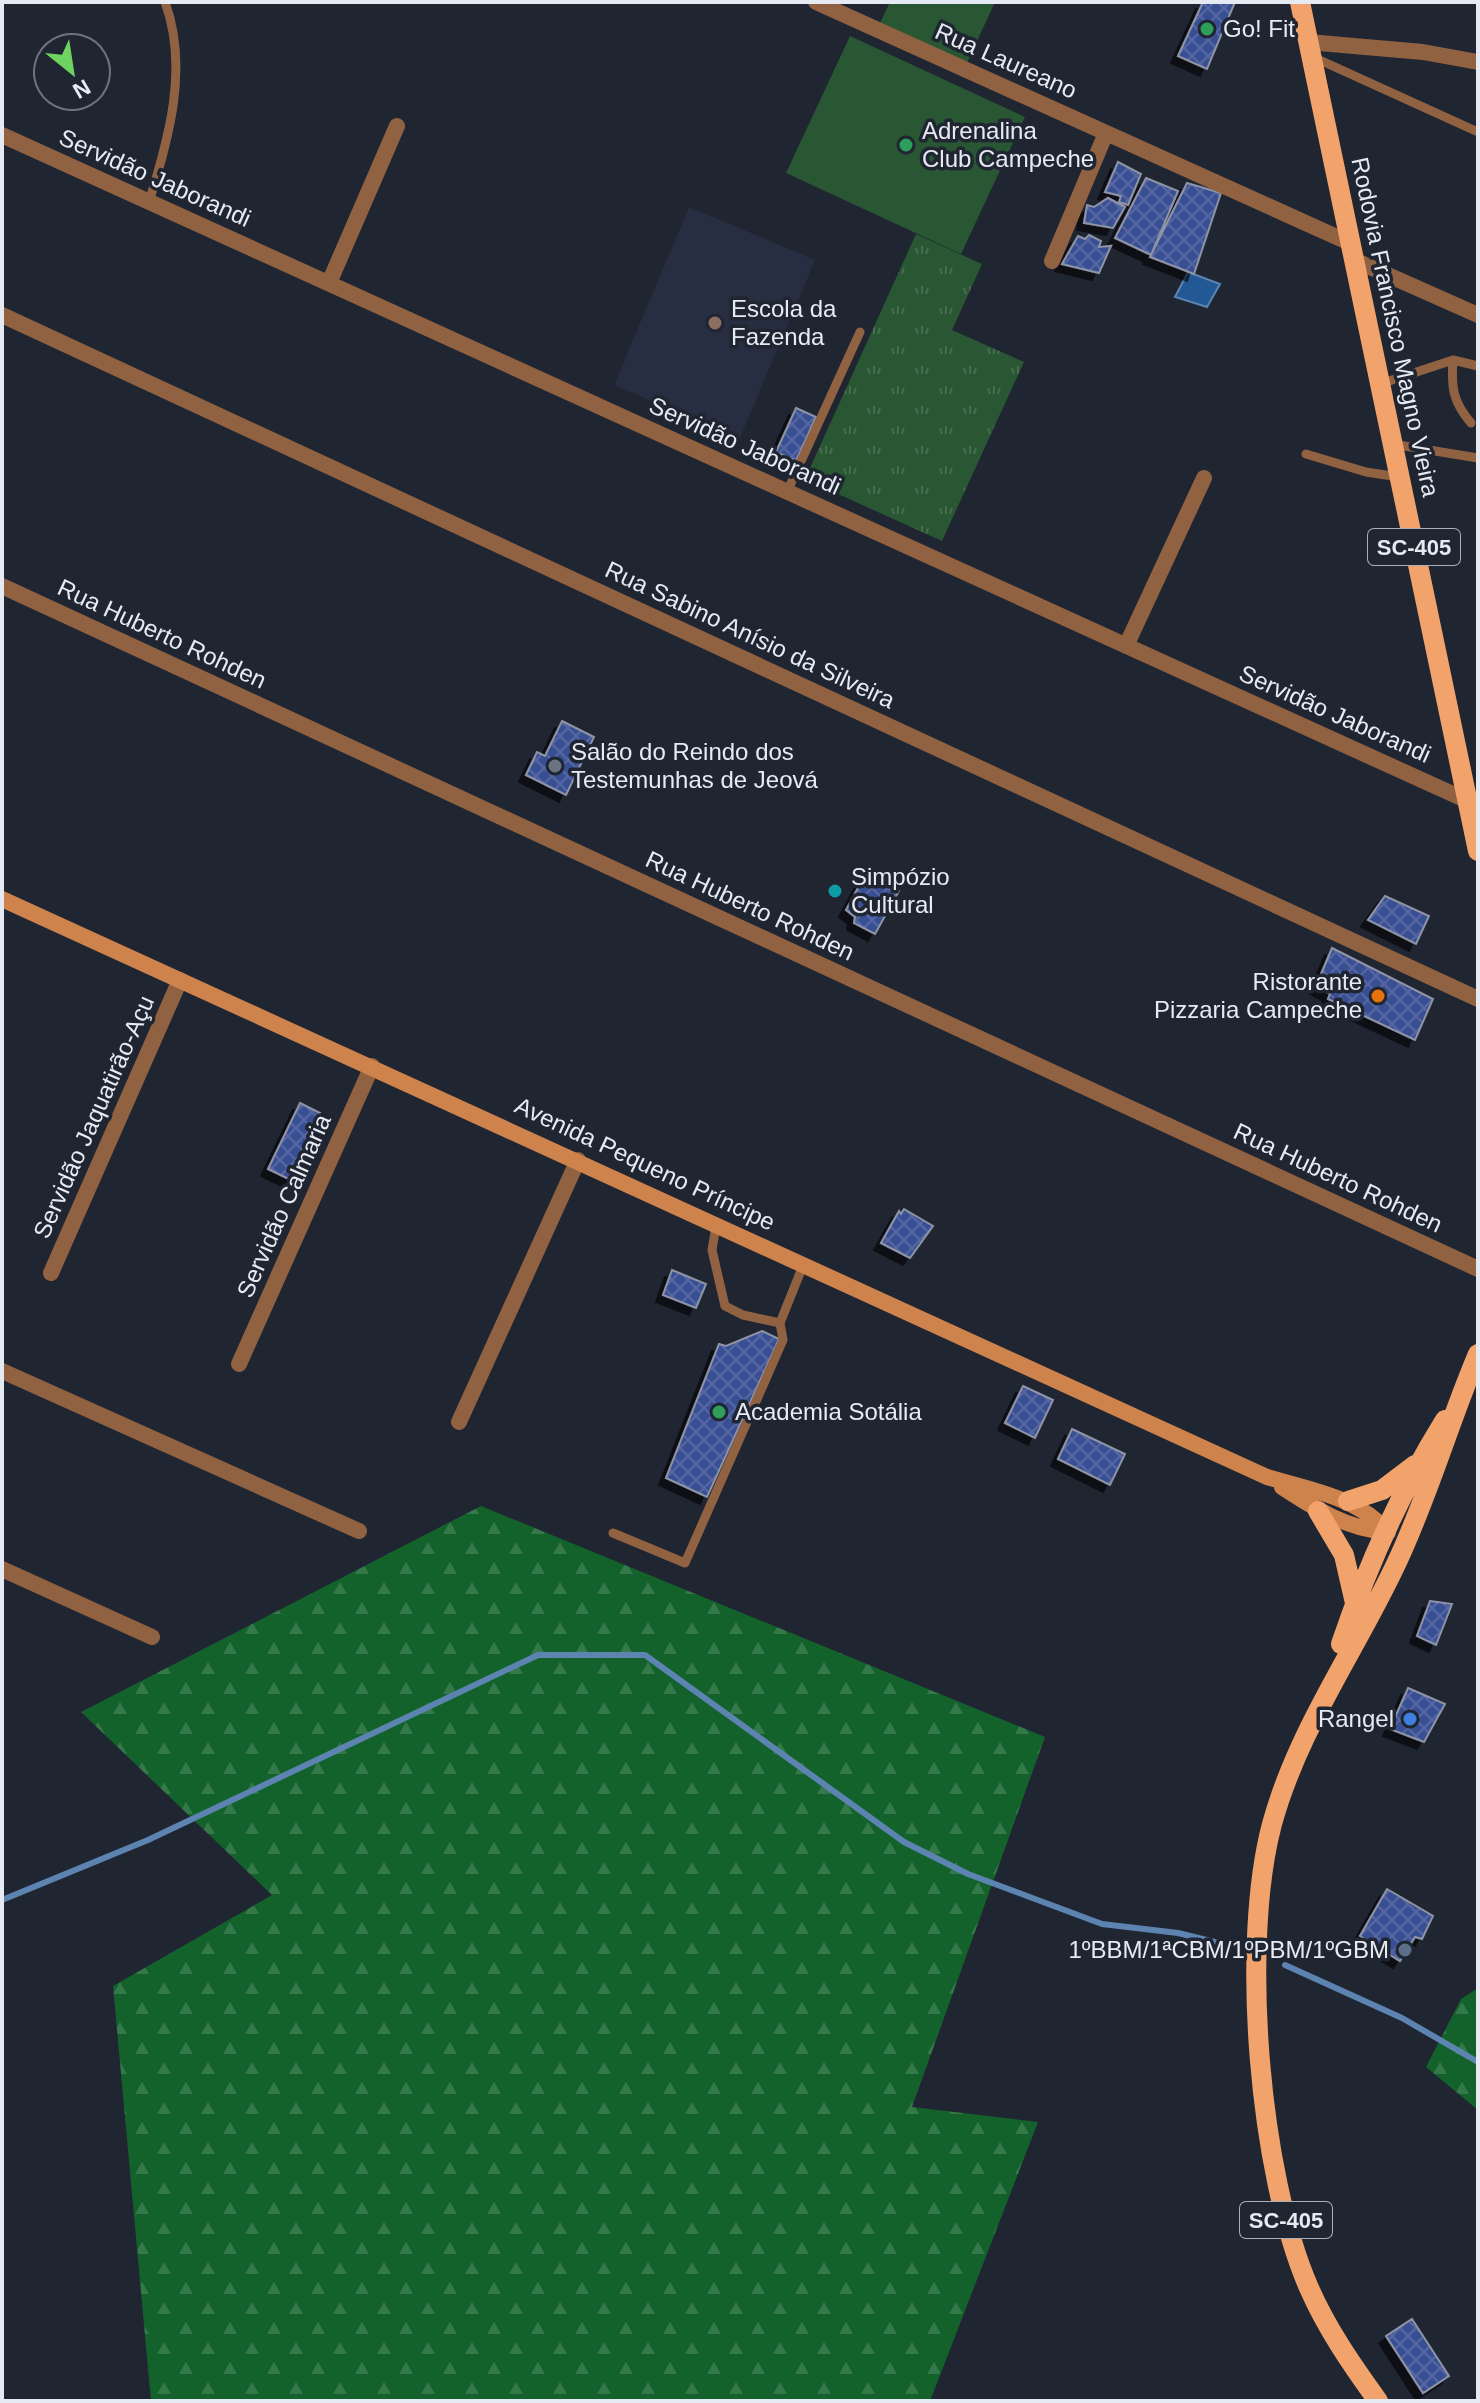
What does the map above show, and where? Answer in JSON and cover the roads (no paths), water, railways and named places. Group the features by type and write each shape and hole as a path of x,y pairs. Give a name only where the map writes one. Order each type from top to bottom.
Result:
{"main road":[{"name":"Rodovia Francisco Magno Vieira","path":"1300,2 1477,840"},
{"name":"Avenida Pequeno Príncipe","path":"2,899 1267,1477 1348,1501 1374,1516 1397,1536"},
{"name":"SC-405","path":"1325,1695 1355,1603 1441,1458 1460,1396 1478,1354"},
{"name":"SC-405","path":"1378,2401 1331,2332 1292,2244 1278,2188 1264,2083 1257,1966 1265,1863 1282,1791 1397,1536 1418,1463 1460,1396"},
{"path":"1348,1501 1382,1490 1418,1463"},
{"name":"Avenida Pequeno Príncipe","path":"1267,1477 1318,1511 1368,1531 1397,1536"},
{"path":"1318,1511 1344,1555 1355,1603"}],"street":[{"name":"Rua Laureano","path":"816,2 1106,133 1478,315"},
{"path":"1310,50 1423,52 1478,62"},
{"path":"329,283 397,126"},
{"path":"1052,261 1106,133"},
{"name":"Servidão Jaborandi","path":"2,135 1468,801"},
{"name":"Rua Sabino Anísio da Silveira","path":"2,315 1478,999"},
{"path":"1126,646 1204,478"},
{"name":"Rua Huberto Rohden","path":"2,586 1478,1269"},
{"name":"Servidão Jaquatirão-Açu","path":"51,1273 180,980"},
{"name":"Servidão Calmaria","path":"239,1364 372,1066"},
{"path":"459,1422 578,1160"},
{"path":"2,1371 359,1531"},
{"path":"2,1569 152,1637"}],"lane":[{"path":"149,202 168,146 173,108 176,57 165,2"},
{"path":"1310,50 1478,132"},
{"path":"787,492 860,332"},
{"path":"1453,360 1452,395 1456,406 1471,423"},
{"path":"1380,384 1453,360 1478,366"},
{"path":"1392,444 1478,458"},
{"path":"1306,454 1366,472 1399,477"},
{"path":"716,1226 712,1250 725,1306 743,1315 780,1323"},
{"path":"613,1533 685,1563 783,1340 780,1323 804,1263"}],"water":[{"path":"1188,272 1220,284 1207,307 1175,297"}],"waterway":[{"path":"2,1900 148,1840 538,1655 645,1655 904,1842 968,1874 1102,1924 1178,1933 1231,1946"},
{"path":"1285,1965 1402,2018 1478,2062"}],"place":[{"name":"Go! Fit","path":"1207,29"},
{"name":"Adrenalina Club Campeche","path":"906,145"},
{"name":"Escola da Fazenda","path":"715,323"},
{"name":"Salão do Reindo dos Testemunhas de Jeová","path":"555,766"},
{"name":"Simpózio Cultural","path":"835,891"},
{"name":"Ristorante Pizzaria Campeche","path":"1378,996"},
{"name":"Academia Sotália","path":"719,1412"},
{"name":"Rangel","path":"1410,1719"},
{"name":"1ºBBM/1ªCBM/1ºPBM/1ºGBM","path":"1405,1950"}]}
